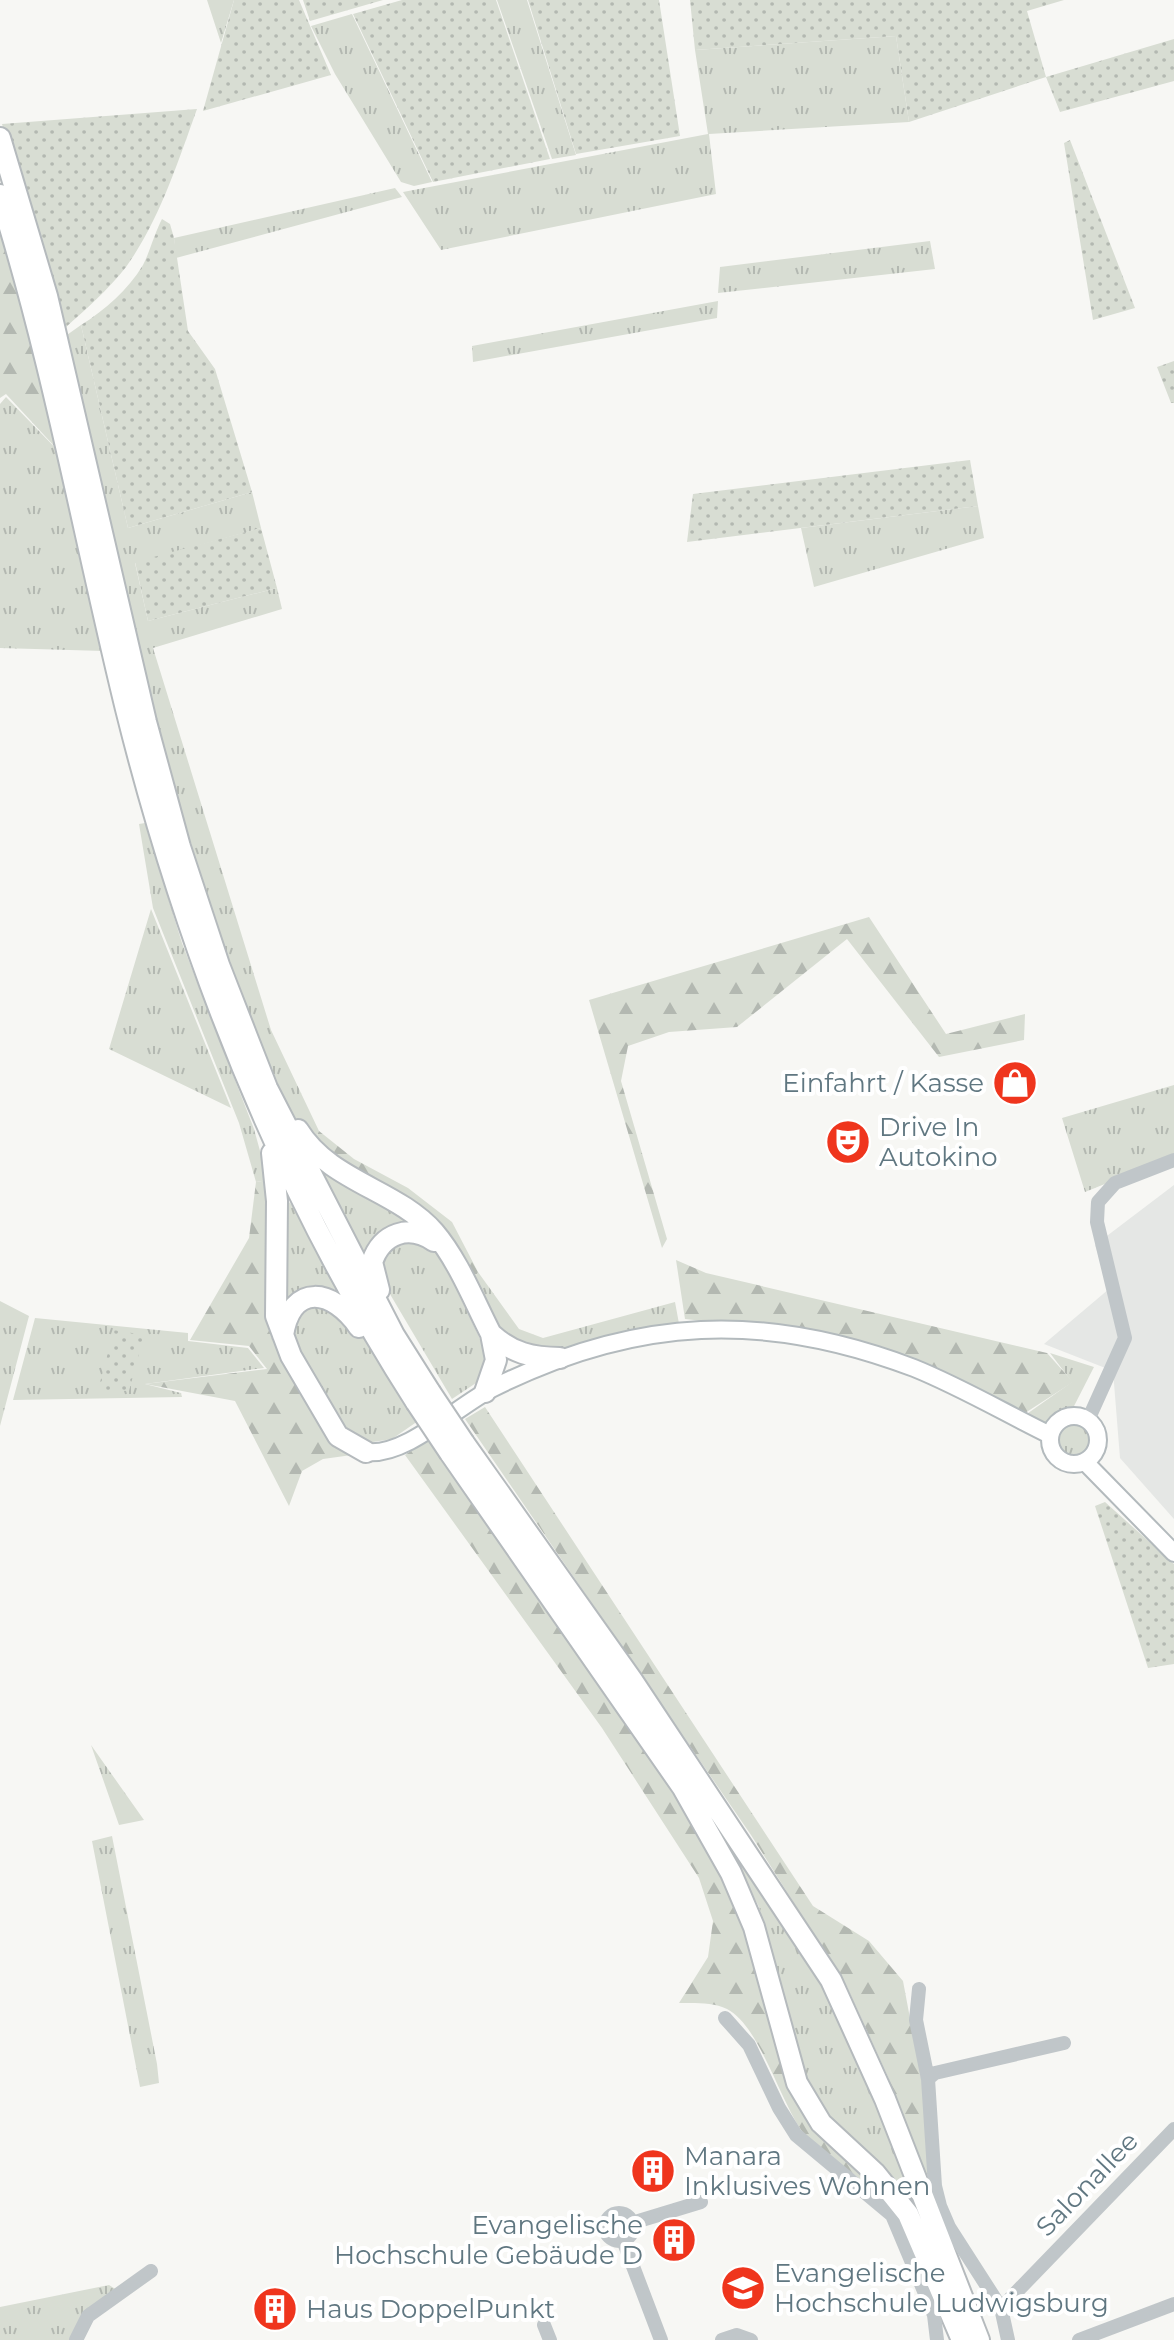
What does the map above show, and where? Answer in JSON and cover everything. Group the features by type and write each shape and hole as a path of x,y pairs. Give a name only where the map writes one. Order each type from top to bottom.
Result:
{"highway":[{"path":"0,138 62,395 180,847 219,965 267,1088 386,1339"},
{"path":"0,195 39,299"},
{"path":"62,395 126,711 165,853 201,965 269,1134 386,1339 683,1788 731,1873 754,1927 797,2083 821,2123 875,2173 908,2214 962,2340"},
{"path":"267,1088 305,1141 332,1167 401,1206 433,1231 491,1334 496,1360 485,1392"},
{"path":"269,1134 277,1201 276,1316 298,1369 338,1436 366,1452"},
{"path":"386,1339 391,1315 373,1273 376,1252 394,1234 410,1231 423,1234 444,1248"},
{"path":"283,1335 291,1309 300,1299 315,1297 329,1299 343,1307 365,1335 386,1339"},
{"path":"491,1334 520,1354 560,1358"},
{"path":"457,1448 632,1680 797,1926 857,2031 979,2340"}],"main road":[{"path":"366,1452 396,1449 485,1392 560,1358 680,1329 724,1328 796,1336 914,1368 1050,1435 1056,1457 1069,1464 1085,1462 1096,1450 1098,1442 1097,1434 1088,1420 1065,1417 1050,1435"},
{"path":"1085,1462 1174,1553"}],"street":[{"path":"1088,1420 1125,1338 1097,1222 1098,1202 1115,1183 1174,1160"},
{"path":"919,1989 916,2020 928,2079 940,2206 949,2227 1001,2308 1008,2340"},
{"path":"725,2018 749,2045 779,2108 796,2135 892,2215 934,2315 937,2340"},
{"path":"928,2079 935,2073 1064,2043"},
{"name":"Salonallee","path":"1001,2308 1174,2129"},
{"path":"632,2223 701,2202"},
{"path":"623,2240 608,2236 606,2221 620,2213 632,2223"},
{"path":"623,2240 631,2234 632,2223"},
{"path":"623,2240 661,2340"},
{"path":"76,2340 88,2316 151,2271"},
{"path":"1079,2340 1174,2304"},
{"path":"544,2325 550,2340"},
{"path":"722,2340 737,2335 751,2340"}],"shaded area":[{"path":"1174,1185 1174,1519 1120,1458 1113,1371 1044,1344 1109,1289 1095,1245"}],"green space":[{"path":"207,0 234,0 221,43"},
{"path":"234,0 299,0 331,75 203,111"},
{"path":"303,0 383,0 310,21"},
{"path":"402,0 496,0 550,159 433,182 353,14"},
{"path":"497,0 527,0 576,155 552,159"},
{"path":"528,0 659,0 680,136 576,154"},
{"path":"690,0 1064,0 1027,11 1046,77 909,122 896,36 695,50"},
{"path":"352,14 432,182 414,186 401,182 335,74 311,26"},
{"path":"896,36 909,122 709,134 716,194 441,250 403,192 708,134 695,50"},
{"path":"1174,39 1174,81 1060,112 1046,77"},
{"path":"197,109 167,191 138,249 112,284 65,328 2,124"},
{"path":"1070,140 1135,308 1093,320 1064,143"},
{"path":"395,188 402,197 176,258 174,238"},
{"path":"0,195 69,462 6,394 0,398"},
{"path":"162,219 170,224 174,238 188,331 215,369 252,492 128,528 81,325 115,299 137,274"},
{"path":"930,241 935,269 718,293 720,267"},
{"path":"718,301 717,318 473,362 472,346"},
{"path":"81,325 128,528 252,492 261,528 135,563 148,621 277,588 282,609 153,648 271,1030 319,1131 311,1148 289,1115 219,965 57,342"},
{"path":"1174,361 1174,403 1171,403 1157,367"},
{"path":"6,397 69,462 104,651 0,648 0,404"},
{"path":"970,460 978,506 687,542 693,494"},
{"path":"978,506 984,538 814,587 801,528"},
{"path":"261,528 277,588 148,621 135,562"},
{"path":"145,823 182,943 254,1129 268,1180 256,1182 239,1123 153,908 139,824"},
{"path":"151,909 231,1108 109,1049"},
{"path":"869,917 946,1034 1025,1014 1024,1040 939,1057 847,939 737,1027 669,1032 628,1046 621,1081 667,1239 662,1248 589,1000"},
{"path":"1174,1085 1174,1156 1085,1192 1062,1118"},
{"path":"319,1131 354,1159 408,1188 452,1222 478,1272 468,1291 444,1248 311,1148"},
{"path":"305,1151 411,1221 383,1231 367,1255 350,1237"},
{"path":"268,1180 268,1303 352,1455 323,1459 302,1471 289,1506 235,1401 145,1384 267,1369 249,1346 190,1340 249,1238 256,1182"},
{"path":"284,1197 300,1213 341,1291 309,1289 280,1303"},
{"path":"398,1238 421,1240 441,1256 487,1354 479,1381 452,1399 384,1284 381,1253"},
{"path":"676,1260 706,1273 1047,1353 1073,1382 1022,1415 837,1336 685,1319"},
{"path":"478,1272 519,1329 543,1338 675,1302 680,1329 560,1358 520,1354 468,1291"},
{"path":"0,1301 29,1316 0,1426"},
{"path":"319,1302 343,1312 370,1346 418,1421 392,1439 360,1444 340,1426 291,1336 294,1315"},
{"path":"35,1318 188,1333 188,1341 248,1348 264,1368 145,1384 181,1393 182,1397 13,1400"},
{"path":"114,1330 144,1335 129,1391 98,1390"},
{"path":"1050,1353 1094,1367 1072,1410 1042,1426 1024,1416 1072,1382"},
{"path":"485,1407 813,1906 869,1941 903,1981 922,2082 931,2194 888,2077 847,1987 751,1835 465,1419"},
{"path":"1073,1425 1085,1429 1089,1441 1085,1453 1073,1457 1061,1453 1057,1441 1061,1429"},
{"path":"431,1437 654,1754 722,1868 740,1912 790,2087 892,2202 832,2159 804,2134 760,2048 739,2018 716,2005 679,2003 708,1957 713,1921 699,1878 602,1728 405,1455"},
{"path":"1105,1502 1174,1564 1174,1664 1148,1668 1095,1506"},
{"path":"91,1745 144,1820 119,1825"},
{"path":"703,1798 789,1929 851,2035 921,2216 877,2162 825,2118 805,2077 759,1907"},
{"path":"112,1836 157,2064 159,2083 140,2087 92,1841"},
{"path":"109,2285 117,2290 70,2340 0,2340 0,2307"}],"place":[{"name":"Einfahrt / Kasse","path":"1015,1083"},
{"name":"Drive In Autokino","path":"848,1142"},
{"name":"Manara Inklusives Wohnen","path":"653,2171"},
{"name":"Evangelische Hochschule Gebäude D","path":"674,2240"},
{"name":"Evangelische Hochschule Ludwigsburg","path":"743,2288"},
{"name":"Haus DoppelPunkt","path":"275,2309"}]}
